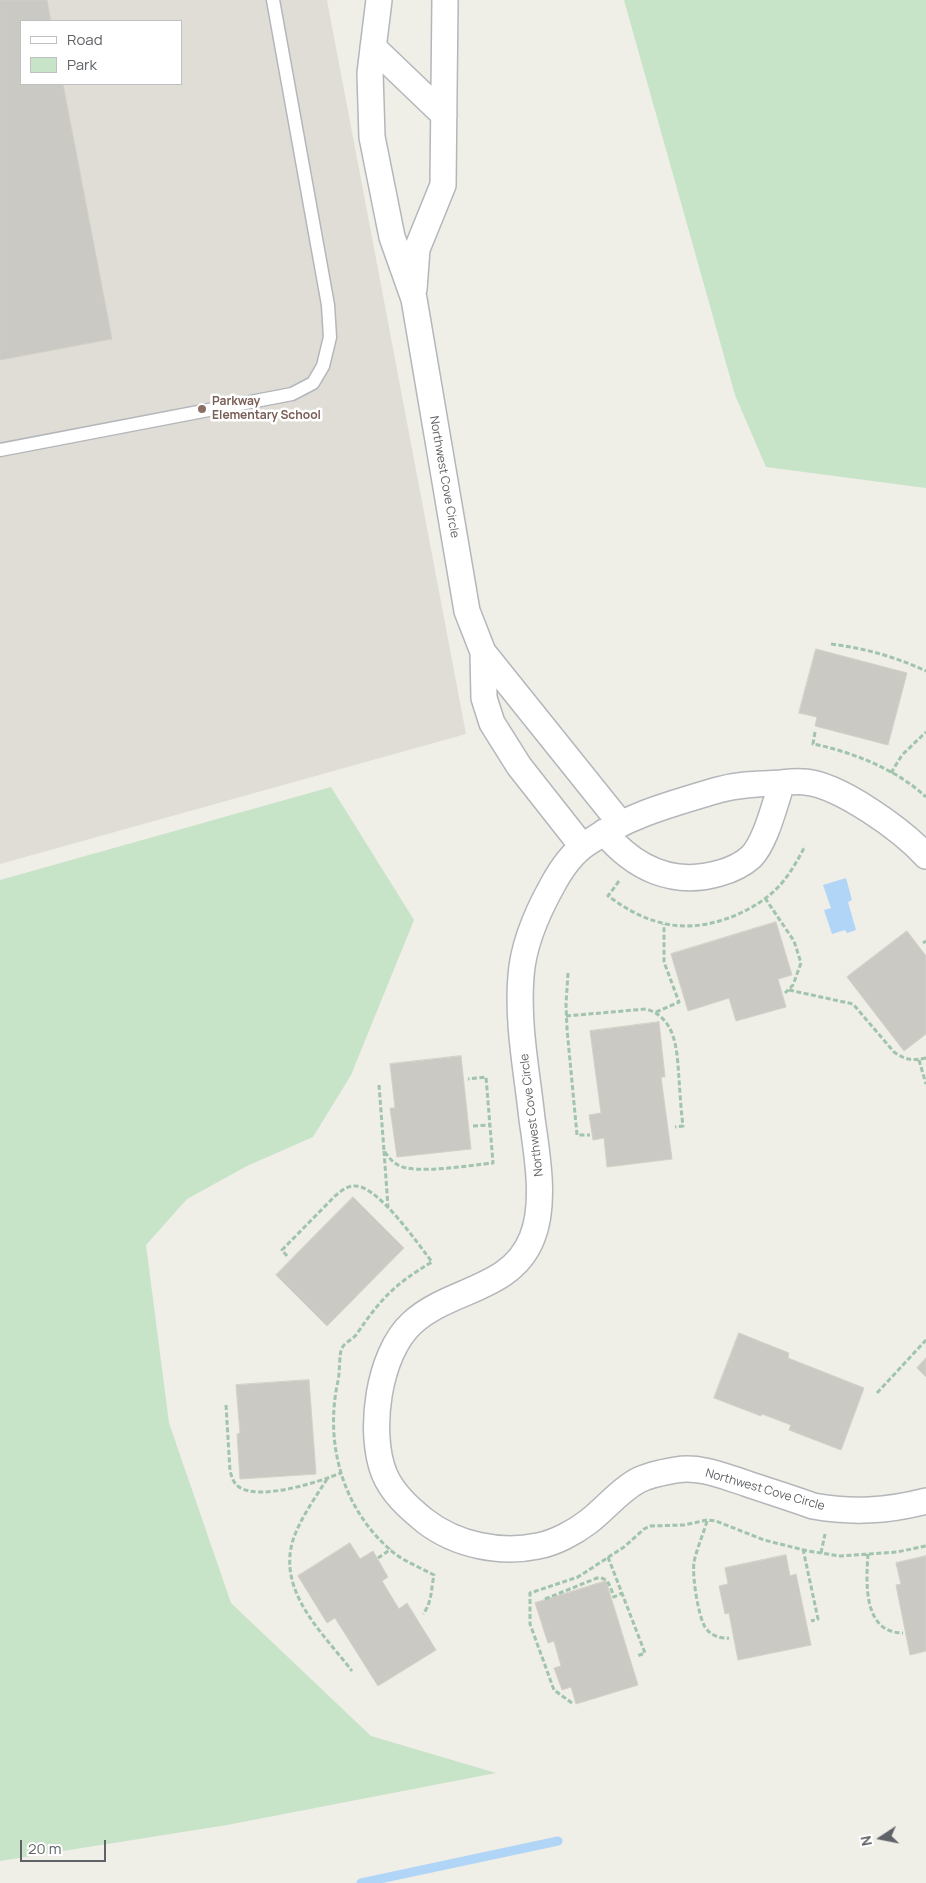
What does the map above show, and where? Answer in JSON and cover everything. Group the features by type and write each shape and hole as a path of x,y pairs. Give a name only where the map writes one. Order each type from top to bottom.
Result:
{"street":[{"name":"Northwest Cove Circle","path":"379,0 370,73 372,137 392,238 414,299 468,611 482,652 484,698 492,723 519,766 582,846"},
{"name":"Northwest Cove Circle","path":"414,299 417,250 443,185 445,0"},
{"path":"373,47 444,115"},
{"name":"Northwest Cove Circle","path":"482,652 612,828"},
{"name":"Northwest Cove Circle","path":"926,856 890,824 827,787 805,782 739,784 645,811 582,846 561,870 540,907 528,943 521,973 520,1007 540,1182 534,1234 526,1251 512,1268 497,1279 433,1308 410,1324 391,1353 377,1409 376,1438 385,1475 397,1494 410,1508 440,1532 477,1545 499,1548 542,1546 586,1524 638,1481 680,1469 706,1471 813,1506 830,1509 870,1511 926,1502"},
{"path":"612,828 617,847 639,863 670,877 706,877 733,869 751,857 764,835 782,783"}],"lane":[{"path":"0,450 292,394 313,383 323,366 330,337 328,305 273,0"}],"path":[{"path":"832,644 852,646 889,656 926,671"},
{"path":"815,732 813,744 828,747 864,760 909,783 926,797"},
{"path":"891,773 902,755 926,732"},
{"path":"765,898 787,928 799,953 801,963 799,971 793,985 785,993"},
{"path":"655,1012 679,1002 664,962 664,924"},
{"path":"568,973 566,1016 578,1135 590,1134"},
{"path":"789,990 853,1004 894,1052 902,1058 910,1060 926,1058"},
{"path":"566,1016 646,1009 655,1012 664,1019 670,1027 676,1045 682,1126 676,1127"},
{"path":"919,1060 926,1084"},
{"path":"384,1151 388,1158 398,1165 420,1170 493,1163 486,1077 468,1079"},
{"path":"379,1085 388,1207"},
{"path":"473,1126 489,1125"},
{"path":"877,1394 926,1340"},
{"path":"226,1405 230,1471 232,1480 238,1487 247,1491 296,1488 341,1473"},
{"path":"327,1479 293,1539 290,1570 297,1596 306,1612 352,1671"},
{"path":"708,1520 694,1563 695,1587 706,1628 720,1638 729,1638"},
{"path":"572,1703 554,1690 530,1624 530,1593 578,1577 624,1547 650,1526 684,1525 708,1520 726,1523 764,1540 840,1556 897,1552 926,1546"},
{"path":"378,1558 391,1549"},
{"path":"804,1549 818,1619 811,1621"},
{"path":"868,1554 868,1582 872,1612 877,1622 885,1629 894,1633 903,1633"},
{"path":"608,1557 645,1653 637,1656"},
{"path":"545,1599 597,1578 604,1578 608,1581 614,1596 622,1593"}],"shaded area":[{"name":"Parkway Elementary School","path":"0,0 327,0 466,734 0,864"}],"green space":[{"path":"624,0 926,0 926,488 766,467 735,395"},
{"path":"331,787 414,920 351,1075 313,1137 247,1166 187,1199 146,1245 169,1423 231,1603 371,1736 496,1773 227,1825 0,1861 0,880"}],"water":[{"path":"846,878 852,900 848,902 856,930 847,933 845,930 832,934 824,910 831,908 823,885"}],"building":[{"path":"0,0 47,0 51,20 20,20 20,85 63,85 112,339 0,360"},
{"path":"816,649 907,673 888,745 815,726 817,717 799,713"},
{"path":"776,922 792,975 778,979 786,1007 736,1021 729,998 688,1011 671,954"},
{"path":"907,931 926,956 926,1034 904,1051 847,977"},
{"path":"659,1022 665,1077 661,1077 672,1159 607,1167 604,1138 593,1140 589,1115 601,1113 590,1031"},
{"path":"461,1056 471,1149 397,1157 390,1108 395,1108 390,1064"},
{"path":"353,1197 404,1248 327,1326 276,1275"},
{"path":"739,1333 789,1353 788,1358 864,1388 841,1450 789,1430 791,1425 714,1398"},
{"path":"926,1358 926,1377 917,1368"},
{"path":"309,1380 316,1474 240,1479 237,1434 240,1433 236,1385"},
{"path":"350,1543 360,1559 373,1551 388,1577 382,1581 399,1609 407,1603 436,1650 378,1686 335,1618 327,1623 298,1576"},
{"path":"786,1555 790,1576 796,1574 811,1645 738,1660 729,1613 725,1614 719,1586 728,1584 725,1568"},
{"path":"926,1556 926,1651 910,1655 896,1585 901,1584 896,1563"},
{"path":"606,1581 638,1685 576,1704 571,1687 562,1690 554,1668 561,1666 554,1641 548,1643 535,1603"}],"waterway":[{"path":"361,1883 558,1841"}],"place":[{"name":"Parkway Elementary School","path":"202,409"}]}
